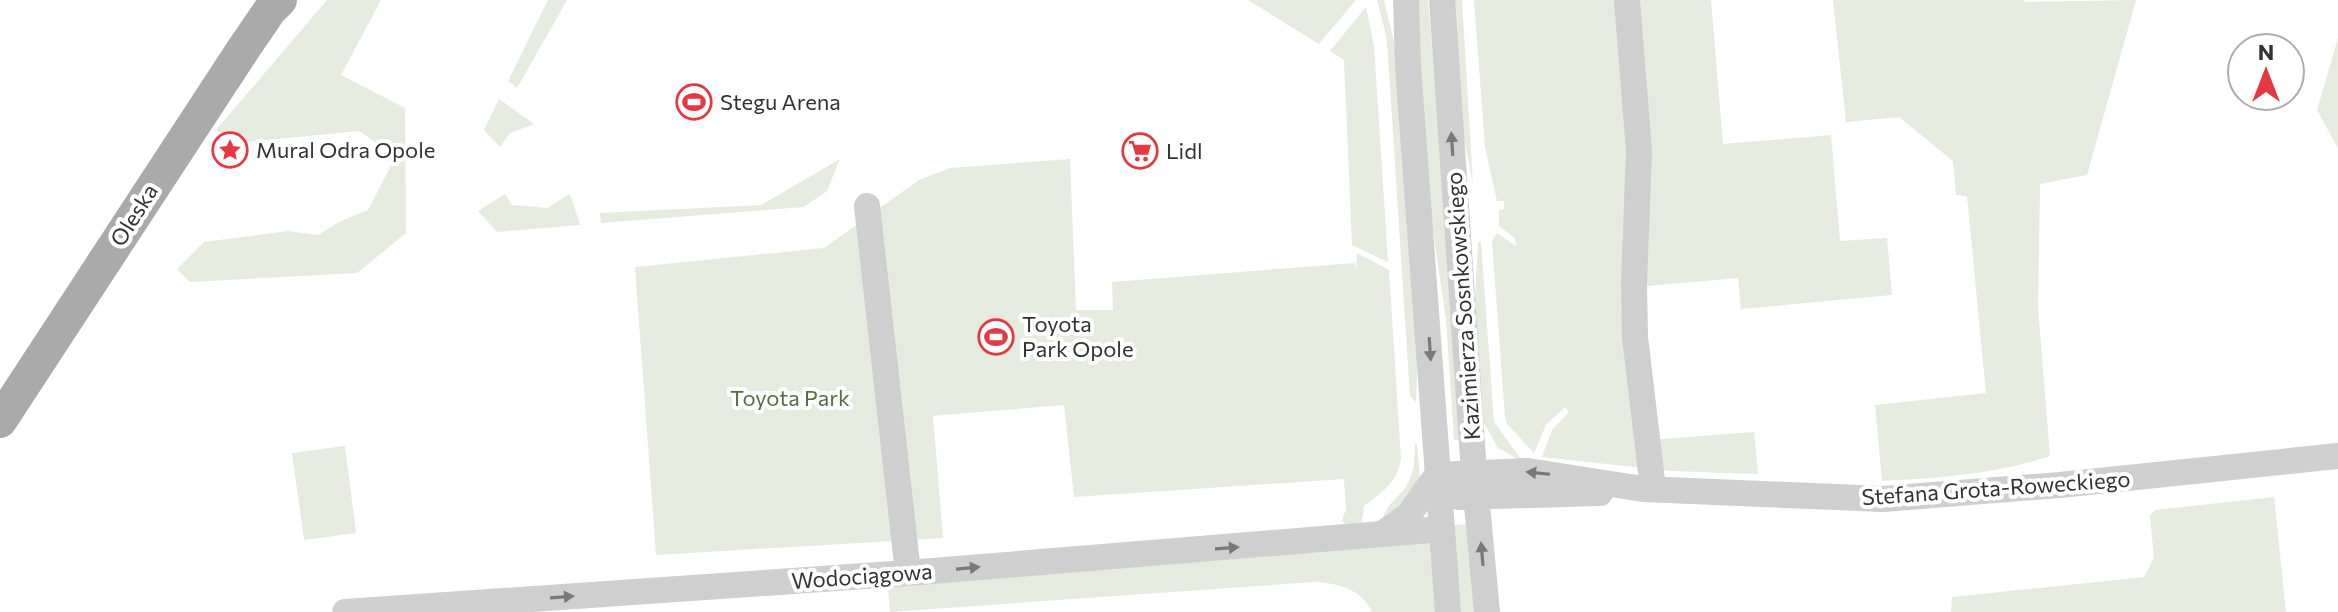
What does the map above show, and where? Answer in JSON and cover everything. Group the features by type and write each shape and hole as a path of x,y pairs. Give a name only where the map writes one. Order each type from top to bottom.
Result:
{"main road":[{"name":"Oleska","path":"6,402 275,3"}],"street":[{"path":"1394,0 1408,66"},
{"name":"Kazimierza Sosnkowskiego","path":"1406,0 1408,66 1448,612"},
{"name":"Kazimierza Sosnkowskiego","path":"1442,0 1475,484 1487,612"},
{"path":"1627,0 1639,151 1635,337 1648,489"},
{"path":"867,206 908,573"},
{"name":"Stefana Grota-Roweckiego","path":"1438,486 1475,484 1528,471 1648,489 1897,499 2338,456"},
{"path":"1380,535 1408,516 1438,486"},
{"name":"Wodociągowa","path":"345,612 908,573 1442,529"}],"green space":[{"path":"327,0 381,0 341,75 405,108 406,233 357,273 190,282 177,269 204,242 288,231 318,235 368,210 396,156 359,131 235,143 216,130"},
{"path":"548,0 567,0 517,88 508,81"},
{"path":"1248,0 1356,0 1319,44"},
{"path":"1377,0 1384,0 1395,46 1418,350 1416,402 1410,396 1388,55"},
{"path":"1414,0 1428,0 1459,440 1454,440 1446,320 1432,224"},
{"path":"1451,0 1462,0 1473,184 1461,124"},
{"path":"1474,0 1711,0 1723,144 1831,135 1840,241 1887,238 1892,295 1741,309 1738,278 1637,287 1648,440 1754,432 1758,474 1671,471 1542,457 1552,430 1569,412 1565,407 1546,425 1534,453 1507,424 1492,241 1497,233 1516,246 1515,238 1499,226 1499,210 1504,209 1504,201 1497,201 1485,147"},
{"path":"1833,0 2136,0 2087,175 2040,184 2038,308 2050,456 1988,471 1882,481 1875,405 1986,393 1967,196 1956,195 1953,161 1899,117 1846,122"},
{"path":"1366,7 1374,46 1388,262 1352,245 1344,60 1330,51"},
{"path":"2338,38 2338,148 2317,110"},
{"path":"499,99 534,124 510,133 500,147 484,130"},
{"path":"840,159 827,191 804,207 601,223 600,213 761,205"},
{"name":"Toyota Park","path":"1070,159 1076,310 1113,310 1112,282 1354,263 1356,269 1357,253 1389,270 1401,459 1392,481 1364,506 1361,525 1346,525 1342,521 1346,509 1344,479 1074,497 1064,405 933,416 943,538 656,555 635,267 824,248 919,180 950,168"},
{"path":"505,194 512,205 547,208 570,194 580,225 497,232 478,211"},
{"path":"1478,242 1481,242 1494,422 1523,462 1498,448 1483,421 1475,298"},
{"path":"1415,444 1420,478 1418,493 1383,520 1389,506 1410,478"},
{"path":"345,446 356,533 304,540 292,453"},
{"path":"2274,497 2286,612 1951,612 1952,597 2144,577 2154,558 2150,516 2155,510"},
{"path":"1467,524 1476,612 1461,612 1454,535 1455,525"},
{"path":"1442,529 1448,612 1372,612 1355,592 1313,582 890,612 887,574"}],"place":[{"name":"Stegu Arena","path":"694,102"},
{"name":"Mural Odra Opole","path":"230,150"},
{"name":"Lidl","path":"1140,151"},
{"name":"Toyota Park Opole","path":"996,337"}]}
